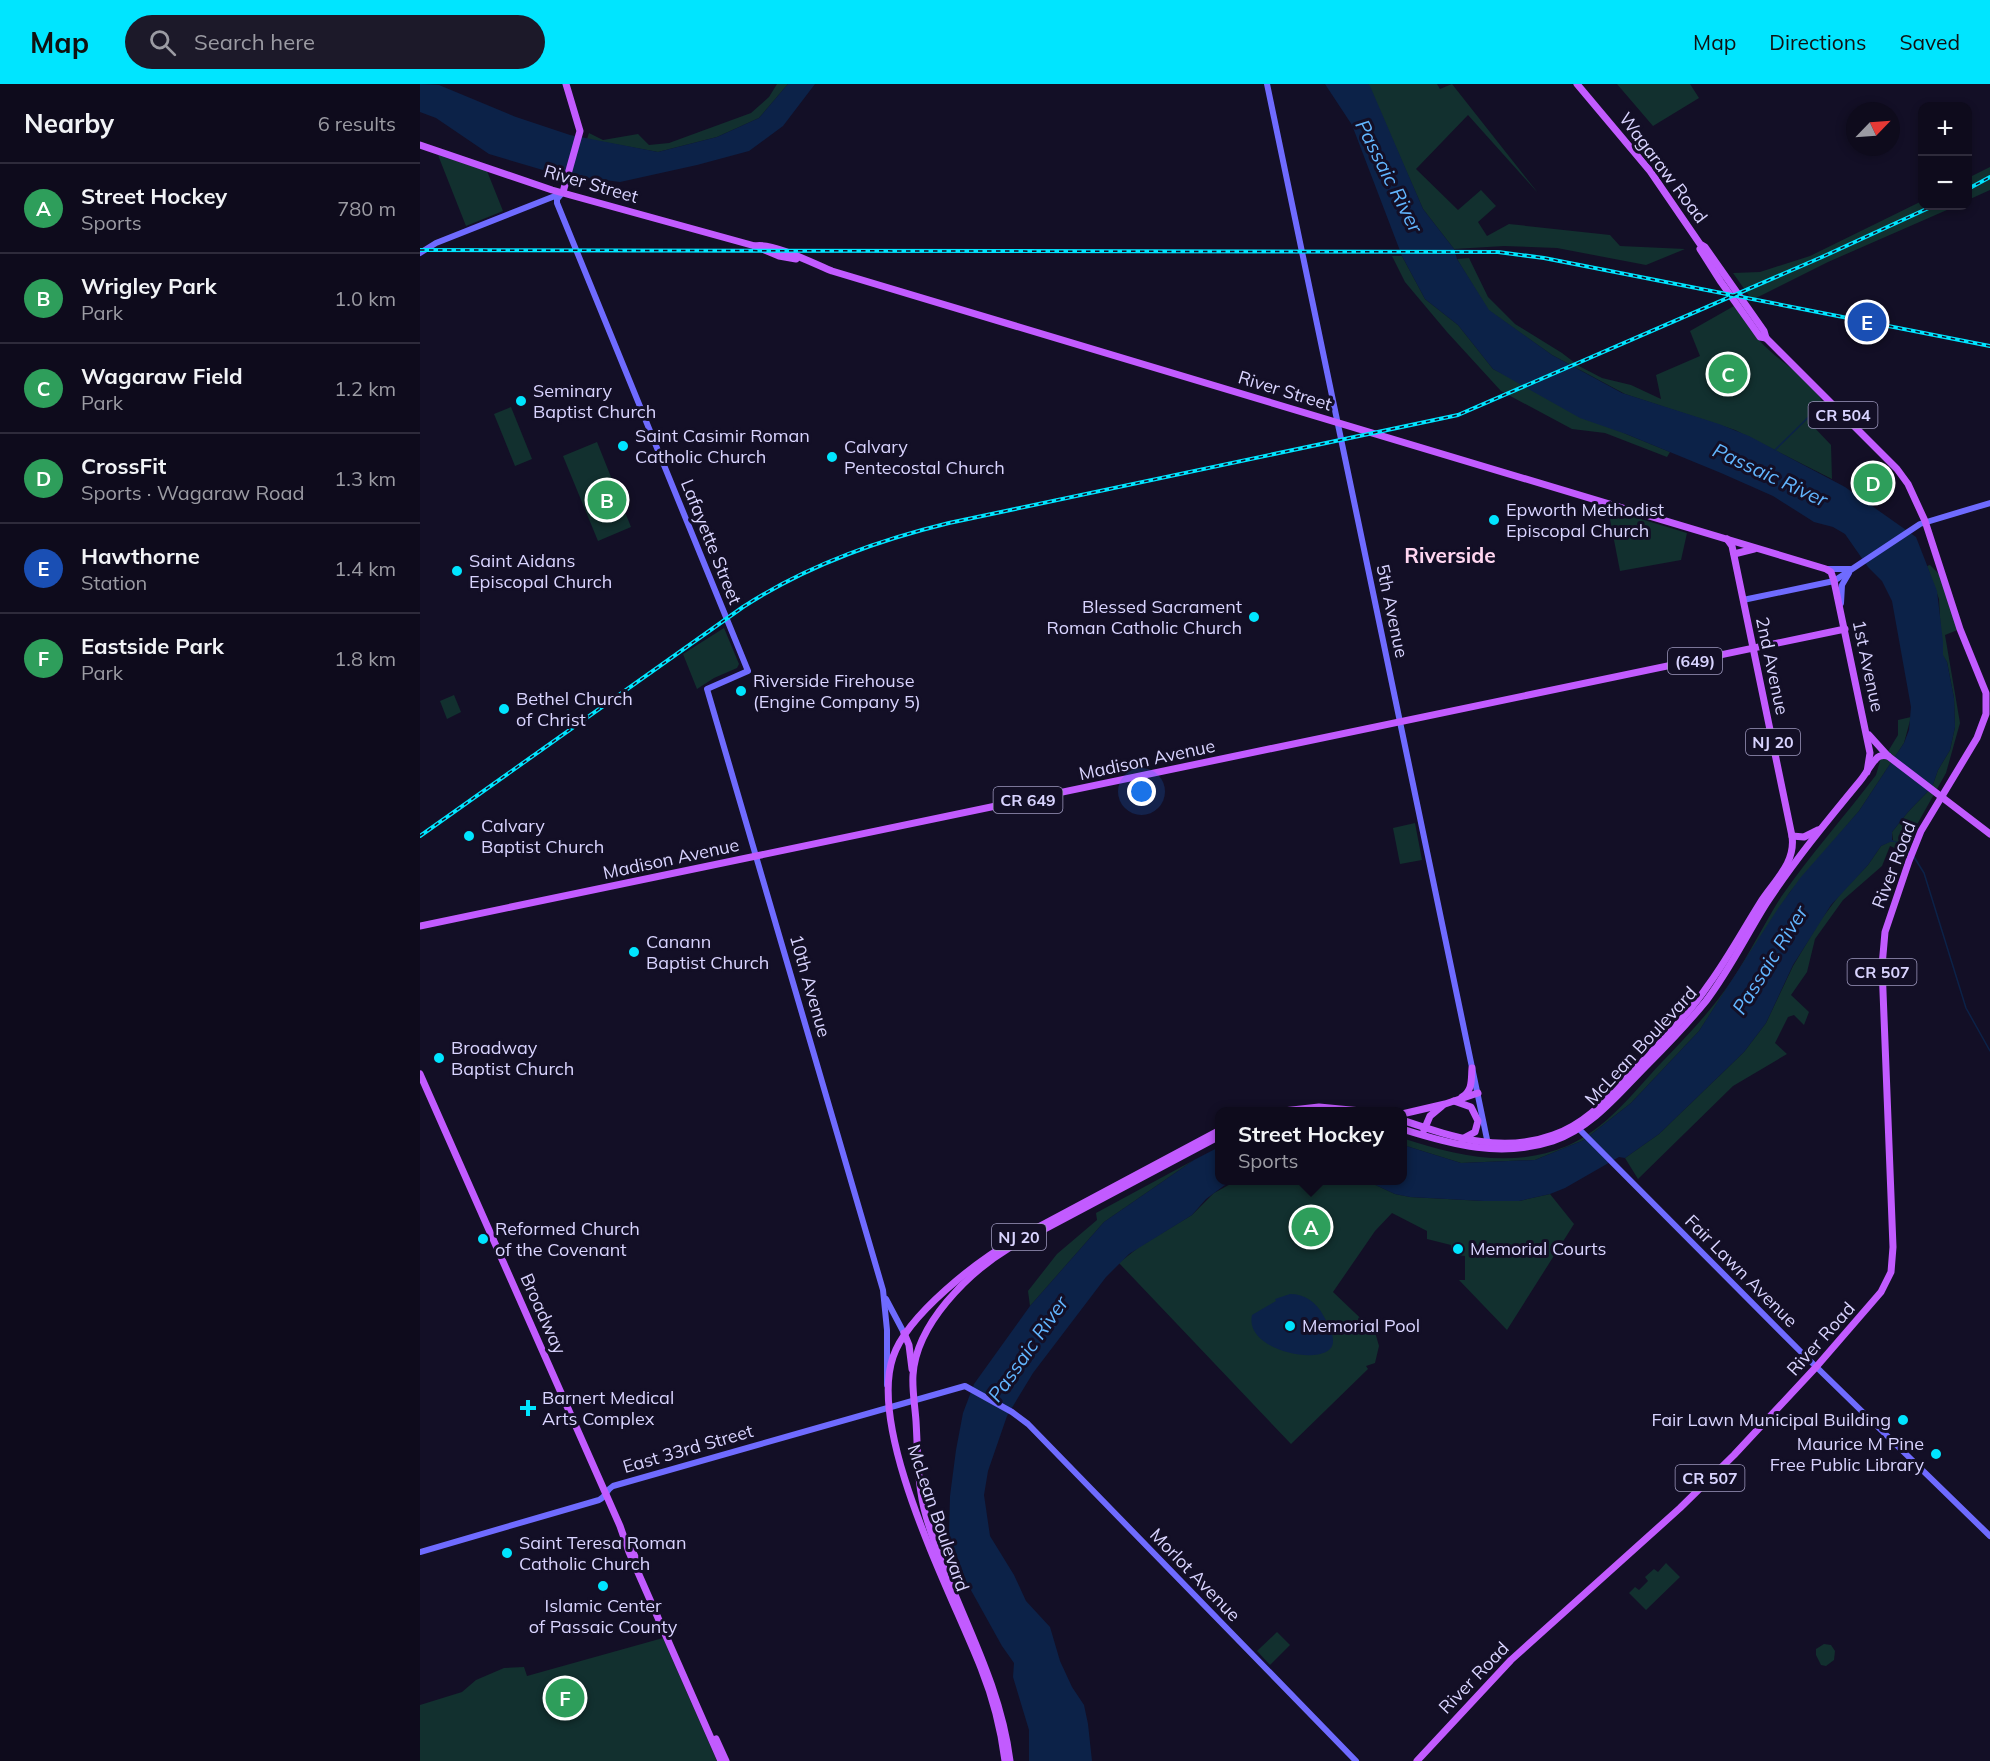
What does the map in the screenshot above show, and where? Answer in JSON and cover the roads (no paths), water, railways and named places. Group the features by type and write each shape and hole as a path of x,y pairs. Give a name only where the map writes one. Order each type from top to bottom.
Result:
{"main road":[{"path":"420,253 436,243 563,192 580,134 580,127 566,84"},
{"name":"5th Avenue","path":"1267,84 1488,1144"},
{"name":"Wagaraw Road","path":"1577,84 1658,181 1700,244 1700,249 1710,265 1760,337 1766,338 1902,474 1911,489 1925,521 1959,627 1987,699 1986,714 1977,738 1943,797"},
{"name":"River Street","path":"420,145 563,192 755,246 779,256 800,258 843,274 1826,569 1853,568"},
{"name":"Lafayette Street","path":"563,192 557,199 557,203 748,671 707,690"},
{"path":"1743,600 1834,581 1925,521 1990,503"},
{"name":"2nd Avenue","path":"1727,539 1731,543 1734,554 1792,836"},
{"name":"River Street","path":"1734,554 1762,549"},
{"path":"1841,614 1842,585 1853,568"},
{"name":"1st Avenue","path":"1826,569 1831,572 1834,581 1871,757 1867,772"},
{"name":"Madison Avenue","path":"420,926 1845,629"},
{"name":"10th Avenue","path":"707,690 883,1290 904,1334"},
{"path":"1865,728 1872,742 1888,756 1990,834"},
{"name":"McLean Boulevard","path":"1407,1122 1462,1146 1504,1149 1548,1142 1578,1128 1602,1111 1702,1006 1769,900 1821,828 1877,757 1888,756"},
{"name":"River Road","path":"1417,1761 1511,1660 1678,1510 1734,1455 1817,1366 1885,1286 1892,1266 1892,1189 1882,956 1885,932 1913,849 1921,831 1943,797"},
{"path":"1792,836 1804,837 1821,828"},
{"name":"McLean Boulevard","path":"1407,1129 1488,1144 1512,1144 1533,1141 1578,1128 1675,1027 1708,987 1760,903 1789,862 1793,852 1792,836"},
{"path":"1454,1101 1470,1090 1472,1068"},
{"name":"Broadway","path":"420,1074 721,1761"},
{"path":"1407,1113 1478,1093"},
{"path":"1454,1101 1471,1107 1478,1121 1475,1132 1462,1139"},
{"path":"1424,1131 1430,1116 1445,1104"},
{"name":"Fair Lawn Avenue","path":"1578,1128 1990,1536"},
{"name":"McLean Boulevard","path":"1005,1761 987,1683 952,1602 908,1488 889,1407 888,1389 892,1358 913,1322 961,1276 997,1250 1215,1133"},
{"name":"McLean Boulevard","path":"1010,1761 1002,1716 992,1681 954,1593 926,1517 919,1485 913,1376 920,1347 937,1316 958,1290 982,1267 1009,1248 1215,1139"},
{"name":"10th Avenue","path":"883,1290 888,1337 886,1364 888,1389"},
{"path":"897,1320 904,1324 913,1322"},
{"path":"888,1337 889,1331 894,1328 900,1329 904,1334 909,1346 913,1376"},
{"name":"East 33rd Street","path":"420,1552 599,1500 606,1496 613,1486 960,1387 970,1388 1012,1412"},
{"path":"889,1407 905,1466 912,1469 918,1463"},
{"name":"Morlot Avenue","path":"1012,1412 1035,1431 1356,1761"},
{"name":"Broadway","path":"623,1534 633,1549 726,1761"}],"water":[{"path":"420,84 439,85 516,117 570,135 658,152 717,137 759,118 788,84 815,84 783,126 749,151 620,182 553,173 489,154 436,118 420,112"},
{"name":"Passaic River","path":"1325,84 1368,84 1370,86 1423,209 1454,249 1457,259 1489,310 1552,355 1622,393 1749,436 1845,487 1916,537 1937,591 1943,655 1947,662 1954,698 1955,727 1950,750 1938,770 1932,787 1892,832 1892,840 1896,842 1881,846 1868,865 1831,905 1793,965 1766,1023 1744,1052 1659,1134 1625,1158 1619,1157 1565,1188 1519,1201 1410,1197 1395,1194 1376,1185 1407,1185 1407,1146 1461,1163 1535,1160 1584,1140 1631,1103 1699,1031 1779,907 1801,877 1859,811 1904,743 1909,730 1911,707 1892,601 1882,581 1868,567 1845,534 1833,527 1814,522 1773,496 1721,473 1626,434 1580,418 1493,369 1458,325 1425,299 1402,256 1352,125"},
{"name":"Passaic River","path":"1215,1149 1215,1185 1225,1185 1206,1199 1192,1215 1129,1254 1106,1277 1033,1373 1007,1416 988,1471 984,1495 990,1536 1014,1575 1026,1601 1050,1627 1060,1661 1072,1687 1084,1705 1088,1724 1092,1761 1029,1761 1029,1730 1013,1677 1014,1663 967,1583 949,1535 950,1496 963,1413 974,1384 1030,1306 1104,1222 1194,1160"},
{"name":"Memorial Pool","path":"1290,1294 1305,1297 1320,1310 1332,1334 1333,1341 1329,1349 1320,1354 1290,1353 1261,1339 1253,1328 1252,1315 1276,1301 1275,1299"}],"waterway":[{"path":"1775,450 1824,402"},
{"path":"1896,842 1909,852"},
{"path":"1914,857 1924,873 1966,1008 1990,1051"}],"railway":[{"path":"1972,187 1990,177"},
{"path":"420,836 743,607 791,579 842,556 894,538 949,523 1458,415 1822,257 1924,210"},
{"path":"420,250 1498,252 1544,258 1990,346"}],"place":[{"name":"Hawthorne","path":"1867,322"},
{"name":"Wagaraw Field","path":"1728,374"},
{"name":"Seminary Baptist Church","path":"521,401"},
{"name":"Saint Casimir Roman Catholic Church","path":"623,446"},
{"name":"Calvary Pentecostal Church","path":"832,457"},
{"name":"CrossFit","path":"1873,483"},
{"name":"Wrigley Park","path":"607,500"},
{"name":"Epworth Methodist Episcopal Church","path":"1494,520"},
{"name":"Saint Aidans Episcopal Church","path":"457,571"},
{"name":"Blessed Sacrament Roman Catholic Church","path":"1254,617"},
{"name":"Riverside Firehouse (Engine Company 5)","path":"741,691"},
{"name":"Bethel Church of Christ","path":"504,709"},
{"name":"Calvary Baptist Church","path":"469,836"},
{"name":"Canann Baptist Church","path":"634,952"},
{"name":"Broadway Baptist Church","path":"439,1058"},
{"name":"Street Hockey","path":"1311,1227"},
{"name":"Reformed Church of the Covenant","path":"483,1239"},
{"name":"Memorial Courts","path":"1458,1249"},
{"name":"Memorial Pool","path":"1290,1326"},
{"name":"Barnert Medical Arts Complex","path":"528,1408"},
{"name":"Fair Lawn Municipal Building","path":"1903,1420"},
{"name":"Maurice M Pine Free Public Library","path":"1936,1454"},
{"name":"Saint Teresa Roman Catholic Church","path":"507,1553"},
{"name":"Islamic Center of Passaic County","path":"603,1586"},
{"name":"Eastside Park","path":"565,1698"}],"district":[{"name":"Riverside","path":"1450,556"}]}
